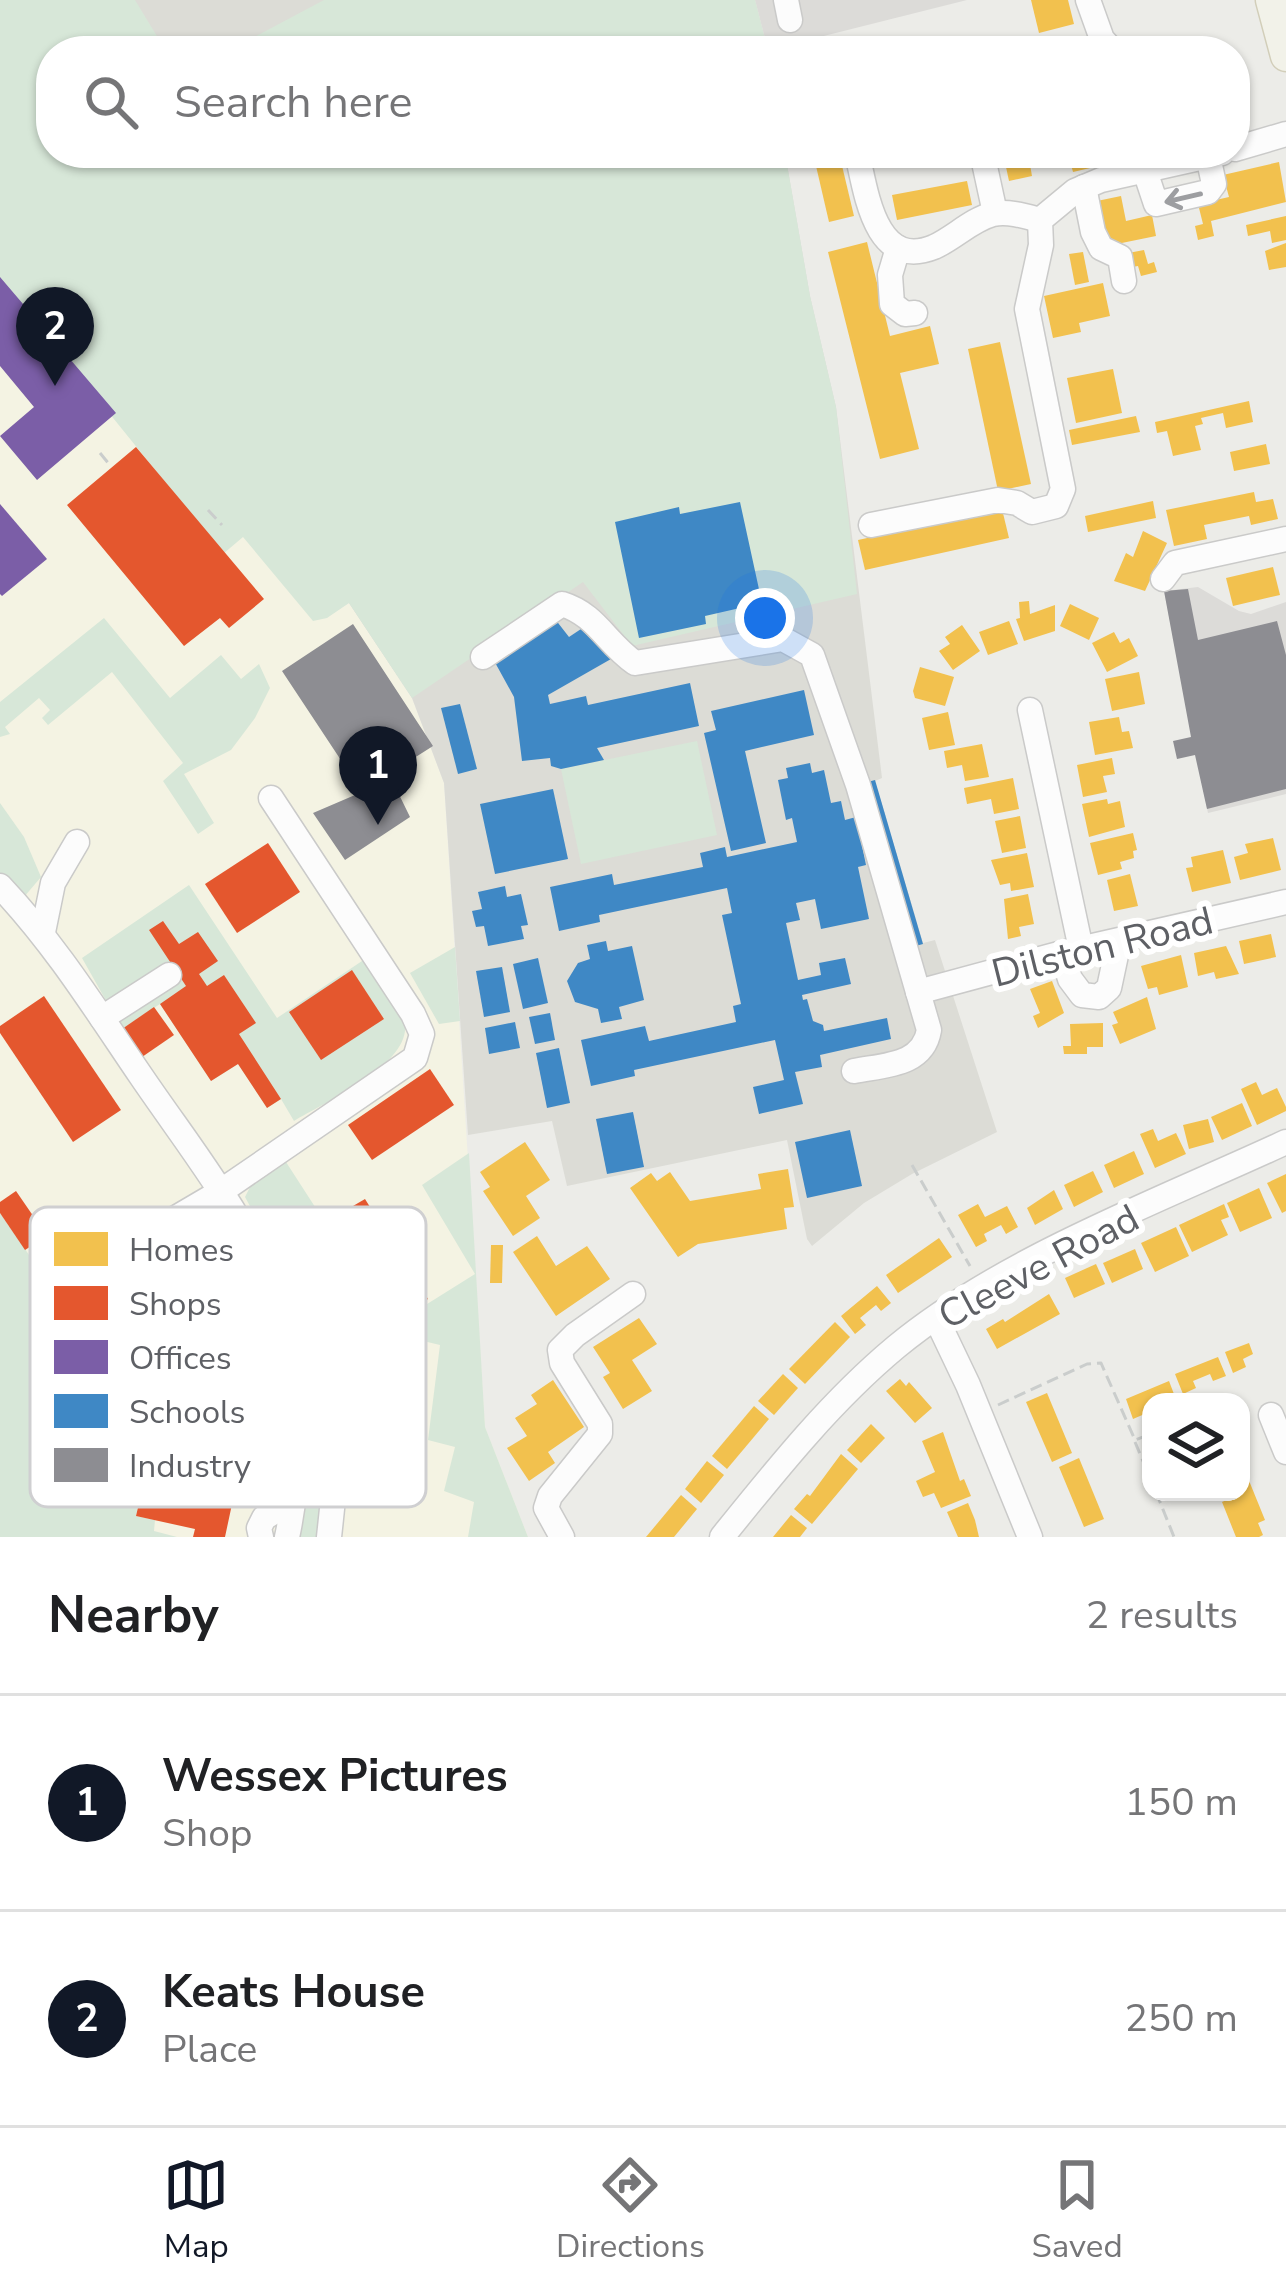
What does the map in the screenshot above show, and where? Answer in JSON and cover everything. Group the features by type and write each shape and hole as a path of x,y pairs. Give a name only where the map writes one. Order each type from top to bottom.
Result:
{"main road":[{"path":"1271,0 1286,56"}],"street":[{"path":"1088,0 1101,36"},
{"path":"1250,141 1286,134"},
{"path":"861,168 884,239 913,251 931,248 995,213 1040,220 1084,187 1158,168"},
{"path":"985,168 995,213"},
{"path":"1145,171 1156,204 1208,192 1214,184 1215,168"},
{"path":"1084,187 1093,232 1102,248 1120,257 1124,281"},
{"path":"871,525 998,500 1032,512 1056,506 1063,489 1027,309 1041,245 1040,220"},
{"path":"898,248 890,275 892,304 905,314 914,314"},
{"path":"1163,579 1175,563 1286,538"},
{"path":"483,657 562,604 585,611 614,648 635,663 783,639 812,655 857,785 929,1030 927,1044 918,1056 854,1070"},
{"path":"1030,710 1071,951 1070,979 1082,995 1099,997 1109,988 1119,941"},
{"path":"194,1207 415,1058 422,1034 272,798"},
{"path":"43,932 53,883 77,842"},
{"path":"0,886 43,932 230,1207"},
{"name":"Dilston Road","path":"918,992 1286,902"},
{"path":"102,1018 169,975"},
{"name":"Cleeve Road","path":"722,1537 839,1399 936,1318 1034,1260 1286,1142"},
{"path":"562,1537 546,1508 550,1496 600,1434 600,1424 562,1363 560,1350 574,1334 633,1294"},
{"path":"936,1318 1030,1537"},
{"path":"1270,1415 1286,1452"},
{"path":"261,1537 264,1518 282,1507"},
{"path":"287,1537 292,1507"},
{"path":"328,1537 332,1507"}],"path":[{"path":"100,453 109,464"},
{"path":"208,510 222,525"},
{"path":"913,1166 984,1288"},
{"path":"980,1413 1088,1364 1101,1363 1142,1458"},
{"path":"1135,1441 1142,1438"},
{"path":"1160,1501 1174,1537"}],"shaded area":[{"path":"0,0 135,0 157,36 36,36 36,168 788,168 836,407 857,594 632,646 583,582 412,698 349,603 313,621 243,537 223,554 0,278"},
{"path":"58,0 755,0 764,36 77,36"},
{"path":"324,0 755,0 764,36 256,36"},
{"path":"755,0 967,0 824,36 764,36"},
{"path":"770,168 788,168 836,407 882,778 875,781 923,943 935,940 997,1132 864,1203 812,1246 787,1140 567,1186 552,1121 468,1135 444,783 412,698 349,603"},
{"path":"0,175 327,617 349,603 412,698 444,783 485,1427 528,1537 0,1537"},
{"path":"1198,587 1251,614 1286,602 1286,794 1208,813 1164,591"},
{"path":"104,618 170,698 221,655 241,679 259,664 270,688 231,750 184,774 214,823 198,834 163,781 183,763 112,672 48,725 42,718 50,710 39,698 5,727 10,734 0,737 0,702"},
{"path":"697,741 717,835 581,864 561,769"},
{"path":"0,803 24,837 41,877 24,897 0,874"},
{"path":"189,885 277,1018 365,959 403,1015 403,1039 394,1054 363,1081 294,1121 281,1099 267,1108 238,1064 211,1081 160,1004 122,1029 82,958"},
{"path":"455,947 460,1021 439,1024 410,973"},
{"path":"469,1153 485,1427 528,1537 468,1537 474,1502 444,1491 455,1447 428,1440 440,1345 426,1342 426,1305 475,1274 422,1185"},
{"path":"286,1162 315,1207 250,1207 245,1197 251,1185"},
{"path":"0,1213 30,1256 30,1507 138,1507 136,1516 155,1520 154,1531 177,1537 0,1537"},
{"path":"297,1507 323,1507 319,1537 295,1537"}],"building: Homes":[{"path":"1031,0 1068,0 1074,24 1039,33"},
{"path":"1279,162 1286,202 1211,221 1214,236 1198,240 1195,226 1203,224 1198,204 1229,197 1223,175"},
{"path":"816,168 843,168 854,216 829,222"},
{"path":"1006,168 1031,168 1032,176 1009,181"},
{"path":"967,181 972,205 897,220 892,195"},
{"path":"1121,196 1126,221 1152,215 1156,236 1107,246 1097,201"},
{"path":"1286,216 1286,240 1272,243 1270,231 1248,236 1246,225"},
{"path":"867,242 890,336 930,326 939,364 900,373 919,449 880,459 828,252"},
{"path":"1286,243 1286,267 1269,270 1265,251"},
{"path":"1144,250 1148,264 1154,262 1157,272 1141,276 1138,266 1127,268 1123,254"},
{"path":"1083,252 1089,282 1075,285 1069,254"},
{"path":"1103,283 1110,316 1079,323 1081,332 1053,338 1044,296"},
{"path":"1000,342 1031,484 998,491 968,349"},
{"path":"1113,369 1122,413 1076,423 1067,378"},
{"path":"1249,401 1253,422 1226,428 1223,413 1201,418 1203,424 1195,426 1201,450 1173,456 1167,431 1157,433 1155,422"},
{"path":"1136,416 1140,432 1072,445 1069,430"},
{"path":"1266,444 1270,464 1234,471 1230,452"},
{"path":"1254,492 1256,502 1273,499 1278,519 1251,525 1249,516 1204,525 1207,539 1174,546 1166,510"},
{"path":"1153,501 1156,518 1088,532 1085,516"},
{"path":"1002,509 1009,538 865,570 858,540"},
{"path":"1143,531 1167,543 1145,591 1114,581 1126,553 1133,557"},
{"path":"1273,567 1280,595 1233,606 1226,578"},
{"path":"1029,601 1030,614 1055,605 1055,631 1024,641 1016,619 1020,618 1019,602"},
{"path":"1070,604 1099,618 1089,640 1060,626"},
{"path":"1009,621 1018,644 988,655 979,632"},
{"path":"962,625 980,651 953,670 939,651 950,644 945,637"},
{"path":"1114,632 1120,643 1129,638 1138,656 1107,672 1092,643"},
{"path":"920,667 954,677 945,706 915,698"},
{"path":"1139,672 1145,704 1112,711 1105,679"},
{"path":"948,712 955,745 929,750 922,718"},
{"path":"1119,717 1133,748 1095,755 1089,722"},
{"path":"982,744 989,777 965,781 962,765 947,768 944,751"},
{"path":"1112,758 1115,774 1103,776 1107,792 1083,797 1077,765"},
{"path":"1013,778 1019,809 994,814 991,799 967,804 964,788"},
{"path":"1107,799 1108,804 1120,801 1125,827 1089,837 1082,804"},
{"path":"1020,816 1026,848 1002,853 995,821"},
{"path":"1133,833 1134,858 1120,862 1122,869 1098,875 1090,843"},
{"path":"1273,838 1281,870 1240,880 1234,857 1248,853 1245,844"},
{"path":"1223,850 1231,883 1192,892 1186,868 1193,867 1191,857"},
{"path":"1027,853 1034,887 1011,891 1010,883 1000,885 991,860"},
{"path":"1130,874 1138,906 1114,911 1107,880"},
{"path":"1028,894 1034,924 1019,927 1021,936 1008,939 1004,899"},
{"path":"1271,934 1276,957 1244,964 1239,941"},
{"path":"1226,946 1239,974 1216,979 1214,972 1198,976 1194,953"},
{"path":"1181,955 1188,987 1159,995 1157,987 1148,989 1141,966"},
{"path":"1052,981 1064,1013 1038,1028 1033,1016 1040,1013 1030,989"},
{"path":"1147,997 1156,1029 1120,1044 1112,1025 1118,1023 1113,1012"},
{"path":"1103,1023 1103,1047 1087,1047 1087,1054 1064,1054 1063,1046 1071,1046 1070,1024"},
{"path":"1256,1082 1262,1095 1277,1088 1286,1107 1257,1125 1241,1089"},
{"path":"1242,1103 1252,1126 1222,1140 1211,1117"},
{"path":"1208,1119 1214,1142 1189,1149 1183,1125"},
{"path":"1153,1129 1158,1141 1176,1133 1186,1154 1155,1168 1140,1134"},
{"path":"525,1142 550,1180 526,1196 540,1218 513,1236 483,1191 490,1187 480,1172"},
{"path":"1134,1151 1144,1174 1114,1188 1104,1165"},
{"path":"788,1169 794,1207 784,1208 787,1229 698,1244 678,1257 630,1188 651,1173 657,1181 670,1172 690,1201 761,1189 758,1174"},
{"path":"1093,1171 1103,1192 1074,1207 1064,1185"},
{"path":"1286,1174 1286,1211 1282,1213 1267,1183"},
{"path":"1259,1188 1272,1218 1240,1232 1227,1203"},
{"path":"1054,1190 1063,1209 1035,1225 1027,1208"},
{"path":"978,1204 985,1217 1007,1206 1018,1227 1006,1234 1001,1225 984,1234 987,1241 976,1247 958,1215"},
{"path":"1224,1204 1229,1217 1221,1220 1228,1235 1192,1252 1179,1225"},
{"path":"1176,1227 1189,1256 1155,1272 1141,1243"},
{"path":"537,1236 556,1266 587,1246 610,1279 556,1316 513,1252"},
{"path":"939,1238 952,1257 898,1293 886,1275"},
{"path":"491,1245 503,1245 502,1283 490,1283"},
{"path":"1135,1249 1143,1269 1112,1283 1103,1263"},
{"path":"1096,1264 1105,1284 1074,1298 1065,1278"},
{"path":"877,1286 891,1303 881,1311 876,1305 860,1318 866,1325 855,1334 841,1316"},
{"path":"1049,1294 1060,1314 997,1349 986,1329"},
{"path":"639,1318 657,1344 632,1360 652,1391 623,1409 603,1377 610,1373 593,1347"},
{"path":"835,1322 850,1337 805,1384 789,1369"},
{"path":"1249,1343 1253,1354 1243,1359 1246,1367 1233,1373 1225,1352"},
{"path":"1218,1357 1226,1376 1213,1381 1210,1374 1193,1381 1196,1388 1183,1393 1175,1374"},
{"path":"783,1374 798,1388 774,1415 758,1401"},
{"path":"900,1379 906,1386 909,1382 932,1408 915,1423 886,1391"},
{"path":"553,1380 584,1427 548,1452 555,1463 529,1481 507,1448 527,1436 515,1418 537,1404 531,1395"},
{"path":"1169,1381 1174,1393 1142,1393 1142,1415 1133,1419 1126,1399"},
{"path":"1047,1393 1072,1453 1052,1462 1026,1402"},
{"path":"754,1406 769,1419 727,1469 712,1456"},
{"path":"871,1424 885,1438 861,1463 847,1450"},
{"path":"943,1432 960,1481 964,1479 971,1496 941,1508 934,1493 923,1497 916,1481 935,1472 922,1441"},
{"path":"841,1454 858,1469 812,1524 794,1509 810,1496"},
{"path":"1079,1458 1104,1519 1084,1527 1059,1467"},
{"path":"707,1461 724,1475 701,1503 685,1489"},
{"path":"1250,1483 1265,1520 1258,1523 1263,1535 1236,1537 1222,1502 1250,1501"},
{"path":"681,1495 697,1509 674,1537 646,1537"},
{"path":"968,1503 979,1537 958,1537 947,1512"},
{"path":"791,1515 807,1528 800,1537 773,1537"}],"building: Shops":[{"path":"136,447 264,599 229,628 220,618 184,646 67,505"},
{"path":"268,843 300,892 237,933 205,884"},
{"path":"163,921 179,944 198,932 218,961 199,974 207,986 224,975 256,1023 239,1034 281,1099 267,1108 238,1064 211,1081 160,1004 186,986 149,930"},
{"path":"352,970 384,1019 321,1060 289,1012"},
{"path":"44,996 121,1110 73,1142 0,1033 0,1026"},
{"path":"154,1007 174,1035 142,1057 122,1029"},
{"path":"430,1069 454,1105 372,1160 348,1125"},
{"path":"16,1191 30,1211 30,1247 25,1250 0,1213 0,1202"},
{"path":"138,1507 231,1507 225,1537 193,1537 195,1529 136,1516"}],"building: Offices":[{"path":"0,277 116,413 37,480 0,436 34,407 0,366"},
{"path":"0,504 47,559 2,596 0,594"}],"building: Schools":[{"path":"740,502 762,603 705,616 706,624 639,638 615,522 679,507 680,514"},
{"path":"555,619 569,637 581,629 611,659 548,695 550,704 586,696 588,705 690,683 699,726 597,748 604,760 561,769 551,766 550,758 522,761 514,697 492,657"},
{"path":"804,690 814,735 745,751 766,843 731,851 704,733 716,730 711,711"},
{"path":"460,704 477,769 458,774 441,708"},
{"path":"810,763 812,773 824,770 831,803 841,801 845,820 856,817 866,865 858,867 869,919 821,929 815,899 796,903 800,920 786,923 798,980 821,975 819,963 845,958 851,984 802,995 803,1000 807,999 813,1021 823,1025 824,1031 887,1018 891,1039 820,1055 822,1067 795,1072 803,1104 759,1114 753,1087 784,1080 775,1040 634,1070 635,1076 591,1086 581,1040 645,1026 649,1041 736,1022 733,1006 741,1004 722,915 732,913 727,888 599,915 600,922 559,931 550,887 612,874 614,885 703,867 700,853 725,847 727,857 797,842 792,818 786,820 778,780 788,778 786,768"},
{"path":"875,780 923,944 912,947 864,783"},
{"path":"553,789 568,859 495,874 480,804"},
{"path":"505,886 507,897 521,894 528,925 521,926 524,939 488,946 484,926 476,927 472,911 482,909 478,892"},
{"path":"606,941 608,951 632,946 644,1000 619,1007 622,1019 601,1023 598,1009 575,1002 567,981 578,963 590,959 587,945"},
{"path":"538,958 548,1003 523,1009 513,964"},
{"path":"502,967 510,1012 484,1017 476,971"},
{"path":"550,1013 555,1040 535,1044 529,1017"},
{"path":"515,1022 520,1048 489,1054 485,1028"},
{"path":"559,1048 570,1103 547,1108 536,1053"},
{"path":"633,1112 644,1167 607,1174 596,1119"},
{"path":"850,1130 862,1186 807,1198 795,1142"}],"building: Industry":[{"path":"1188,589 1198,640 1277,621 1286,655 1286,789 1207,809 1195,755 1177,759 1173,741 1191,737 1164,591"},
{"path":"353,624 433,746 389,774 410,817 345,860 313,813 362,792 282,671"}],"place":[{"name":"Keats House","path":"55,386"},
{"name":"Wessex Pictures","path":"378,825"}]}
